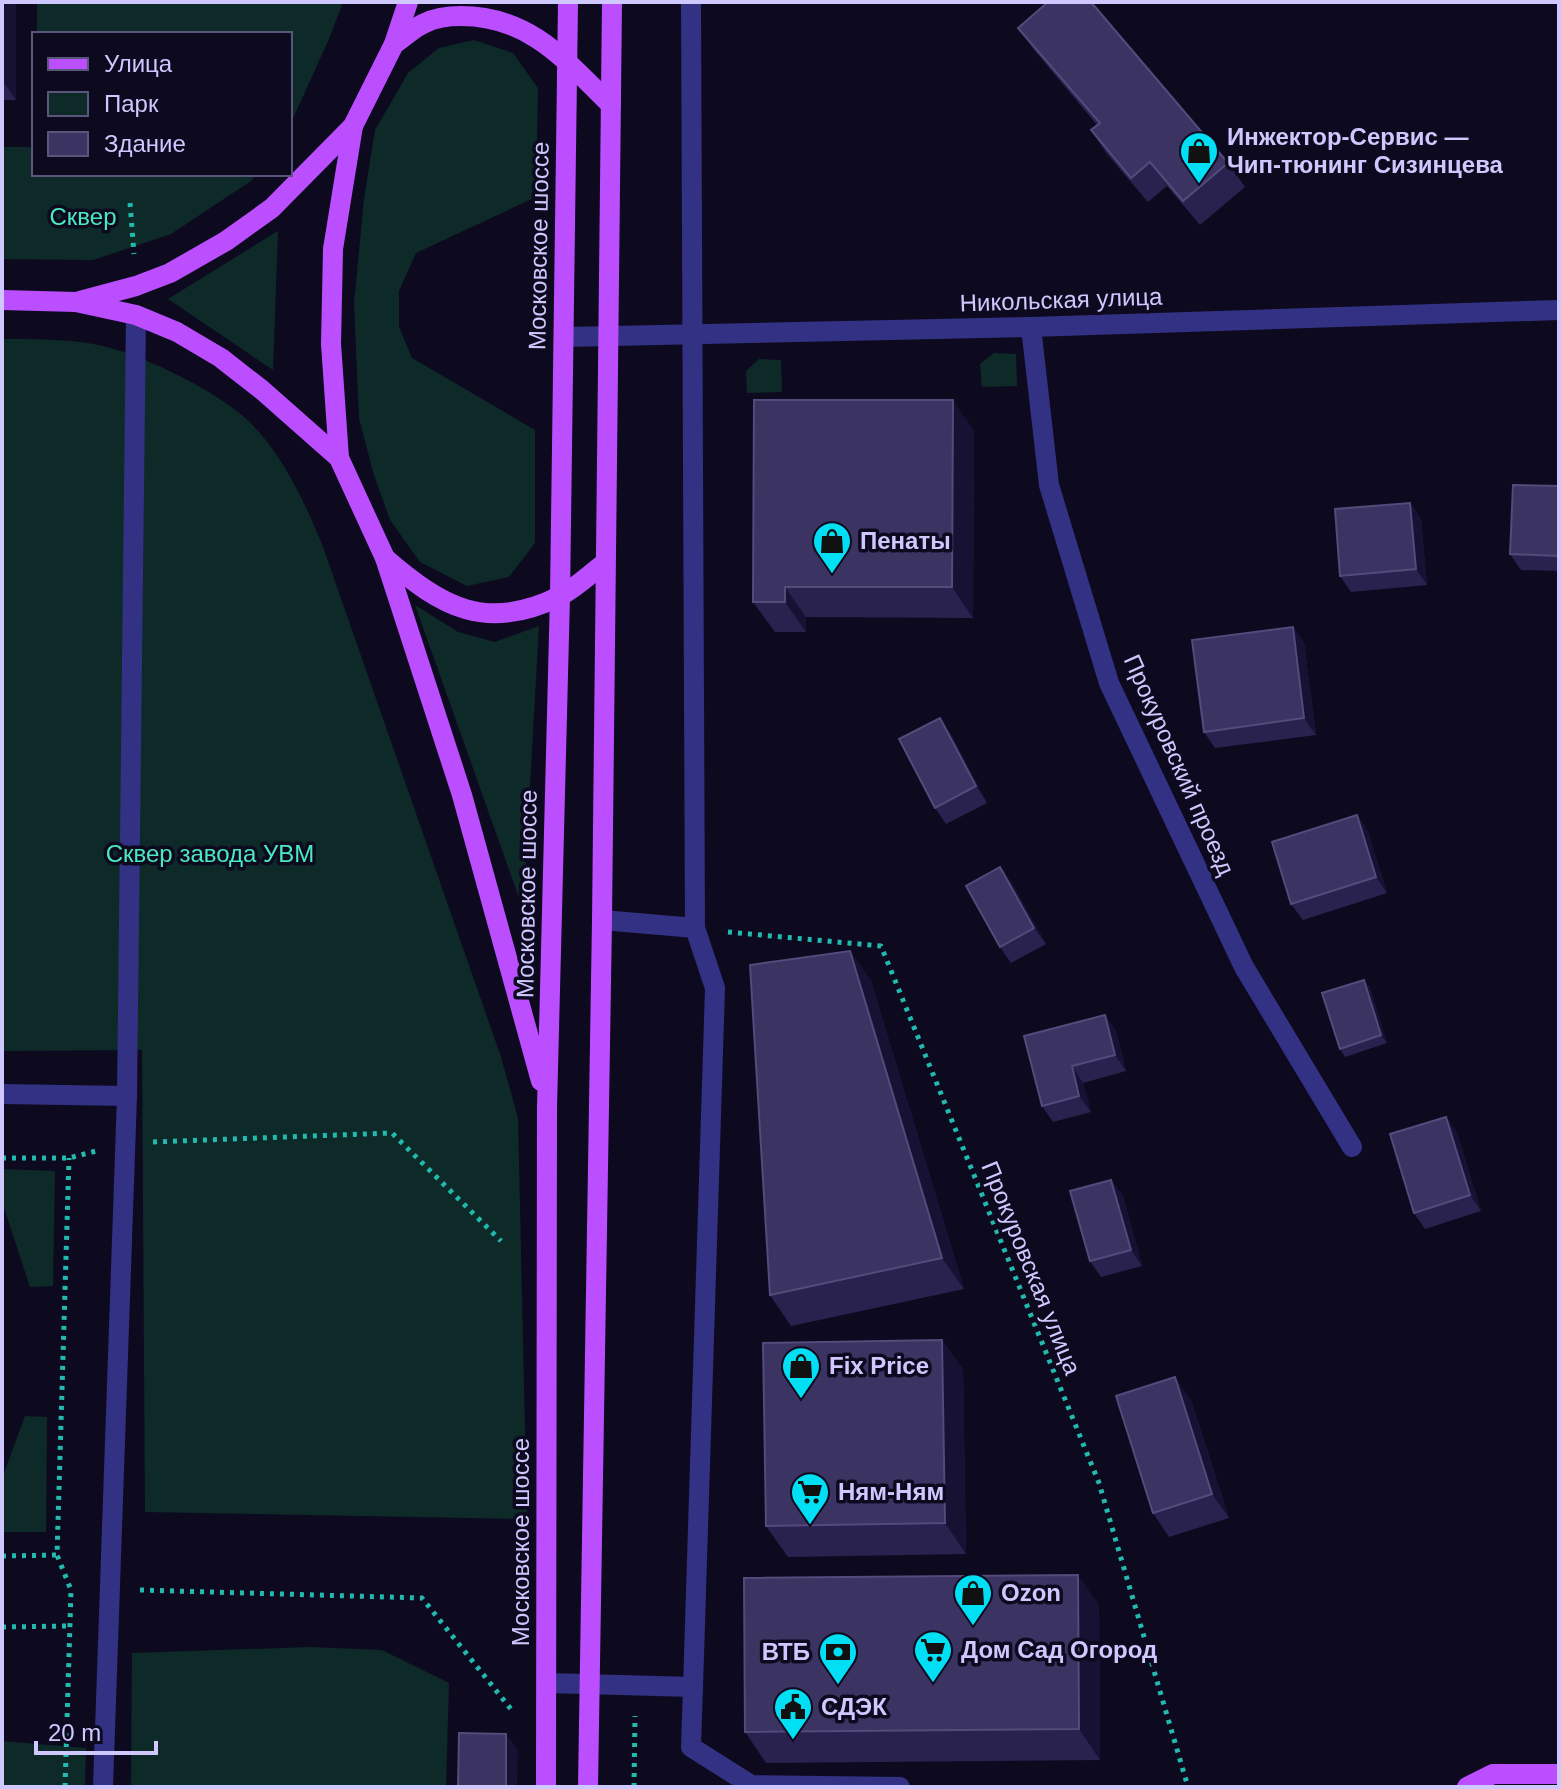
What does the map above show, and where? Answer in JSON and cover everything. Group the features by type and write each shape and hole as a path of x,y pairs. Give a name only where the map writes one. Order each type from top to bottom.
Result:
{"main road":[{"path":"408,2 394,44 353,126 333,249 331,344 339,458 385,558 462,795 521,1002 547,1108"},
{"name":"Московское шоссе","path":"546,1787 547,1108 560,596 568,2"},
{"path":"588,1787 612,2"},
{"path":"394,44 425,23 451,16 486,16 528,31 568,63 611,105"},
{"path":"76,302 170,273 226,241 272,208 353,126"},
{"path":"2,300 76,302 136,315 177,332 221,358 339,458"},
{"path":"385,558 418,586 446,604 480,613 515,611 560,596 605,563"},
{"path":"1467,1787 1493,1774 1559,1774"}],"street":[{"path":"691,2 695,928 715,988 691,1747 751,1785 900,1787"},
{"name":"Никольская улица","path":"564,337 1031,327 1559,310"},
{"path":"103,1787 127,1096 136,315"},
{"name":"Прокуровский проезд","path":"1031,327 1049,485 1109,683 1244,967 1352,1147"},
{"path":"602,920 695,928"},
{"path":"2,1094 127,1096"},
{"path":"547,1683 693,1687"}],"path":[{"name":"Прокуровская улица","path":"695,928 881,946 1099,1483 1188,1787"},
{"path":"2,1158 69,1158 125,1143 392,1133 501,1241"},
{"path":"65,1787 71,1590 57,1555 69,1158"},
{"path":"2,1556 57,1555"},
{"path":"71,1590 422,1598 515,1714"},
{"path":"2,1627 69,1626"},
{"path":"634,1787 635,1711"}],"green space":[{"path":"37,2 343,2 292,121 292,32 37,32"},
{"path":"474,40 513,53 538,88 536,197 416,253 399,291 399,327 412,358 535,430 535,543 509,577 467,586 420,562 390,520 359,418 354,304 364,199 375,130 408,73 439,48"},
{"name":"Сквер","path":"2,147 32,147 32,176 255,176 171,234 93,260 2,259"},
{"path":"278,231 273,370 168,299"},
{"name":"Сквер завода УВМ","path":"2,339 70,341 110,348 150,362 210,393 242,415 268,443 289,475 315,527 501,1057 518,1118 527,1519 145,1512 142,1050 2,1051"},
{"path":"994,353 1016,354 1017,386 982,387 980,364"},
{"path":"759,359 781,360 782,392 747,393 746,371"},
{"path":"415,605 458,632 495,642 539,626 523,909"},
{"path":"2,1169 55,1171 53,1286 30,1287 2,1202"},
{"path":"25,1416 47,1417 46,1532 2,1532 2,1478"},
{"path":"310,1647 382,1650 449,1683 446,1787 131,1787 132,1653"},
{"path":"2,1741 86,1748 85,1787 2,1787"}],"building":[{"path":"1048,2 1091,2 1228,163 1183,201 1150,162 1131,178 1091,130 1100,123 1018,28"},
{"path":"754,400 953,400 952,587 785,587 785,602 753,602"},
{"path":"1513,485 1559,486 1559,556 1510,554"},
{"path":"1410,503 1416,569 1340,576 1335,509"},
{"path":"1293,627 1304,718 1204,732 1192,640"},
{"path":"940,718 976,786 935,808 899,739"},
{"path":"1357,815 1376,877 1291,904 1272,842"},
{"path":"1000,867 1034,928 1000,947 966,886"},
{"path":"850,951 942,1258 770,1295 750,965"},
{"path":"1364,980 1381,1035 1340,1049 1322,993"},
{"path":"1105,1015 1115,1055 1072,1066 1079,1096 1042,1106 1024,1036"},
{"path":"1446,1117 1470,1195 1414,1213 1390,1134"},
{"path":"1111,1180 1131,1250 1090,1261 1070,1191"},
{"path":"942,1340 945,1523 766,1526 763,1343"},
{"path":"1175,1377 1212,1494 1153,1513 1116,1396"},
{"name":"Дом Сад Огород","path":"1078,1575 1079,1729 745,1732 744,1578"},
{"path":"459,1733 506,1734 506,1787 458,1787"}],"place":[{"name":"Инжектор-Сервис — Чип-тюнинг Сизинцева","path":"1199,185"},
{"name":"Пенаты","path":"832,575"},
{"name":"Fix Price","path":"801,1400"},
{"name":"Ням-Ням","path":"810,1526"},
{"name":"Ozon","path":"973,1627"},
{"name":"Дом Сад Огород","path":"933,1684"},
{"name":"ВТБ","path":"838,1686"},
{"name":"СДЭК","path":"793,1741"}]}
